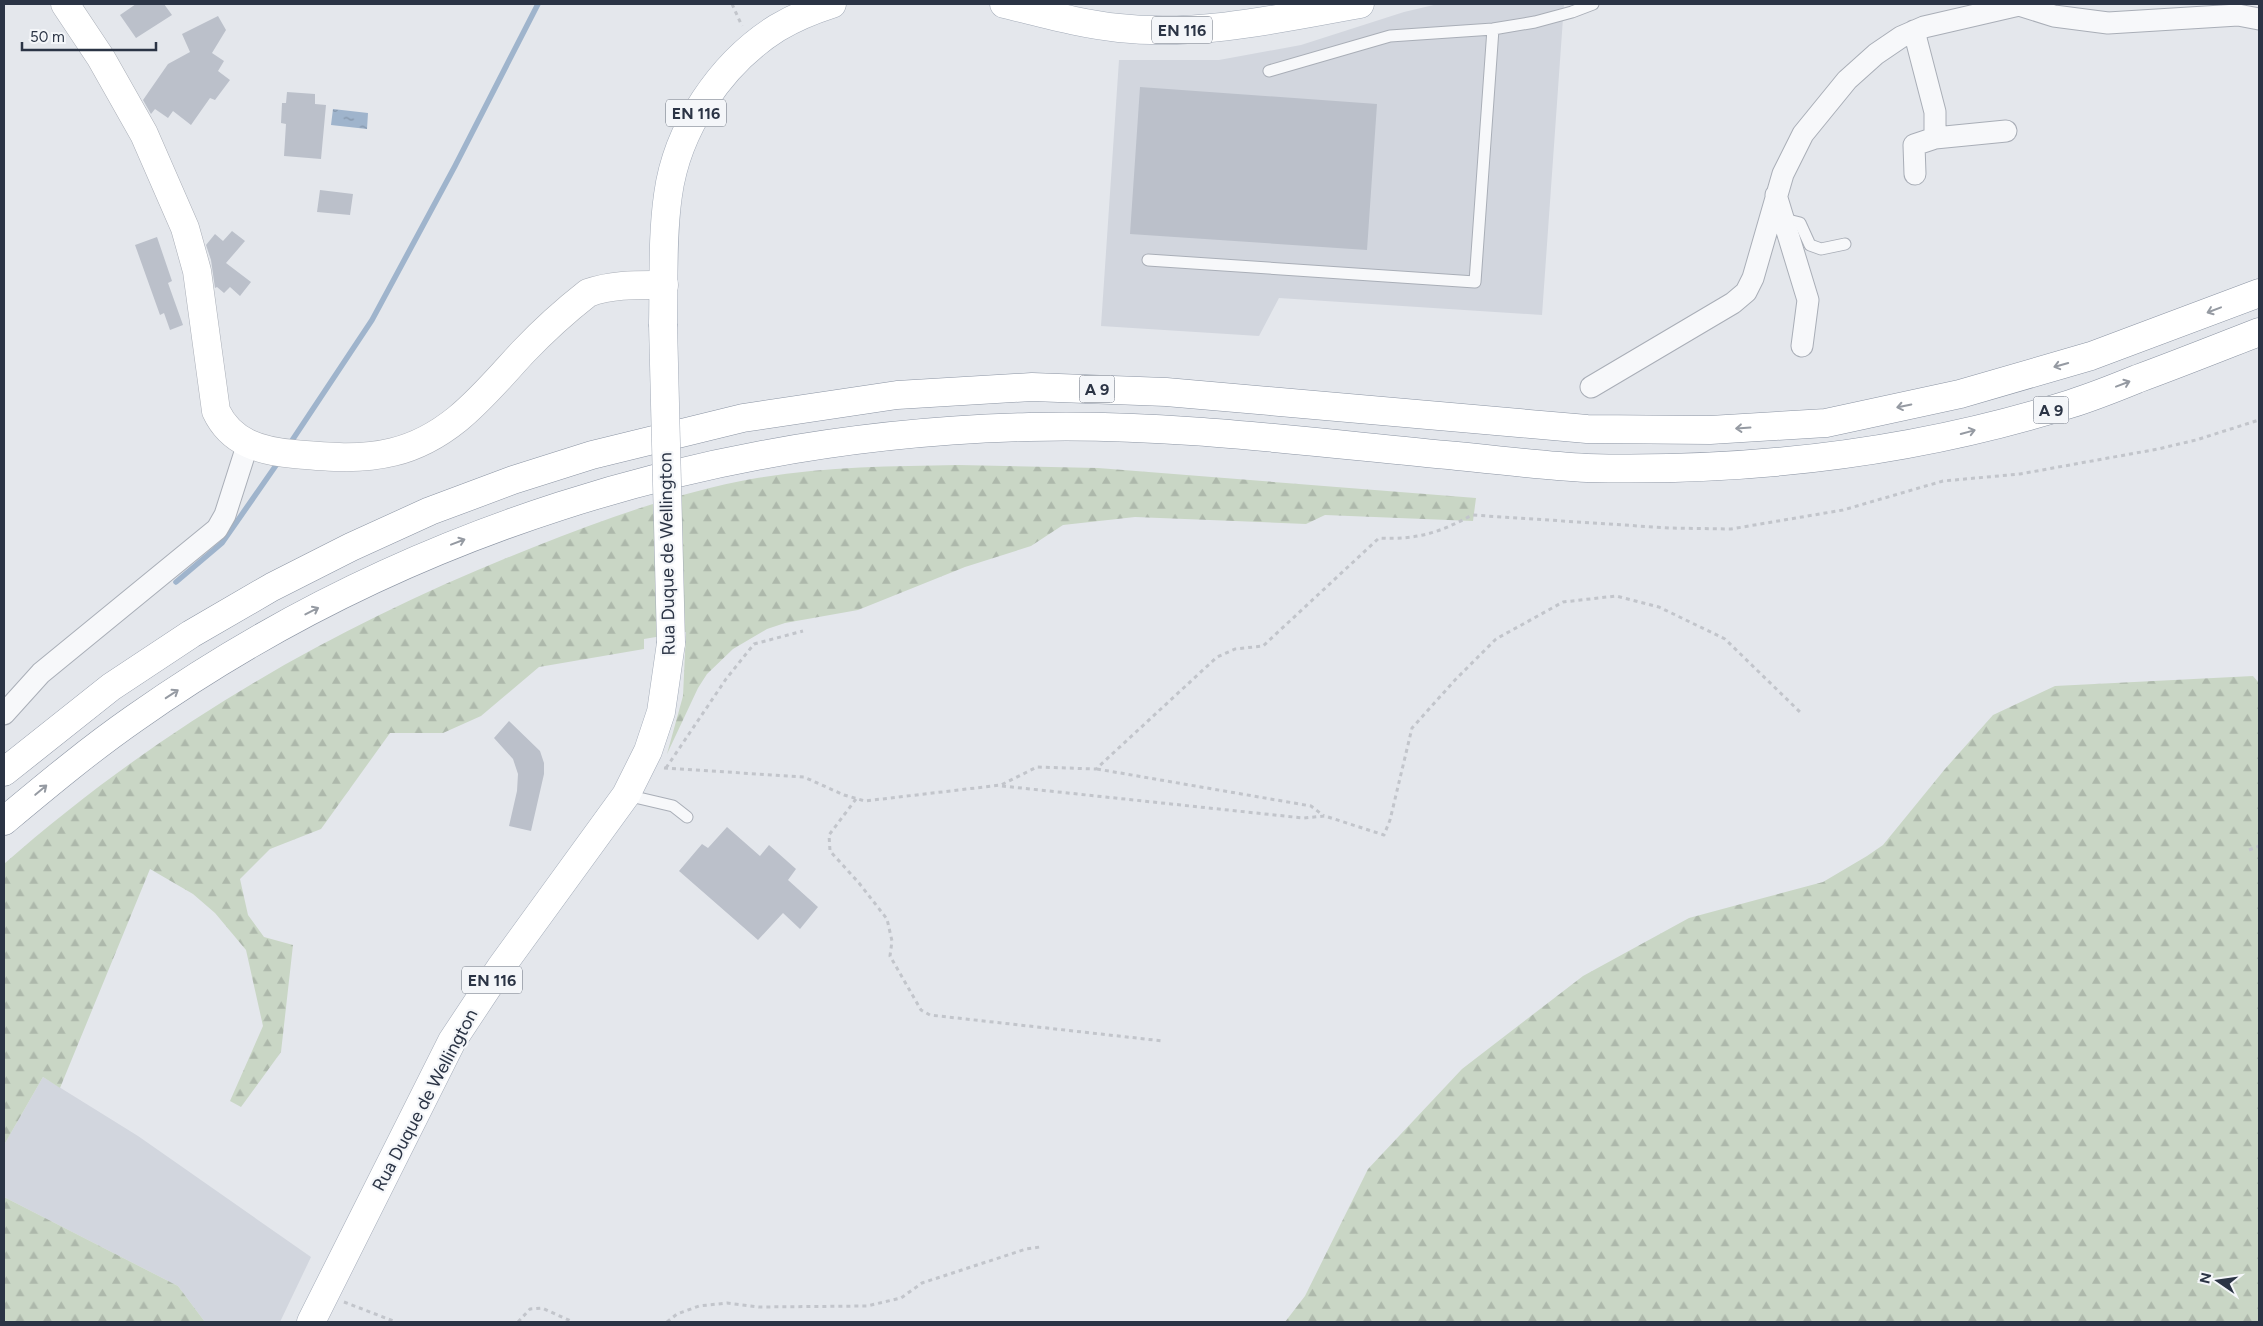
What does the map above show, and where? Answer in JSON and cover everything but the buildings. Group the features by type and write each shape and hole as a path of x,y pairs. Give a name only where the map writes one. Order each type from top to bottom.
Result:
{"main road":[{"path":"65,4 101,58 144,134 186,228 196,271 216,411 226,429 235,437 260,447 302,455 335,457 375,456 394,452 428,440 456,422 524,351 588,293 601,288 620,285 664,285"},
{"name":"Rua Duque de Wellington","path":"311,1322 452,1042 501,967 626,795 654,767 648,751 661,712 671,644 663,324 664,230 668,193 678,152 697,112 722,77 752,46 777,28 808,12 832,4"},
{"name":"EN 116","path":"1004,4 1099,26 1156,31 1192,30 1360,4"},
{"name":"A 9","path":"4,772 111,687 191,634 272,587 351,548 430,511 512,480 592,455 743,418 897,395 1032,387 1166,392 1587,429 1710,430 1826,423 1960,394 2091,356 2259,293"},
{"name":"A 9","path":"4,821 63,772 144,712 216,666 296,619 371,581 446,546 529,515 601,492 750,456 893,435 1030,427 1164,429 1583,468 1734,465 1834,457 1956,435 2072,404 2259,332"}],"street":[{"path":"1591,387 1733,303 1746,292 1753,278 1776,195 1788,161 1803,134 1847,80 1889,44 1924,27 2019,5 2054,10 2108,23 2238,15 2259,19"},
{"path":"1914,31 1935,112 1935,138"},
{"path":"1915,174 1914,145 1935,138 2006,131"},
{"path":"1776,195 1808,300 1802,346"},
{"path":"4,714 41,673 217,529 260,447"}],"lane":[{"path":"1269,71 1390,36 1493,30 1535,22 1593,4"},
{"path":"1148,260 1475,282 1493,30"},
{"path":"1784,219 1800,222 1810,245 1821,249 1846,244"},
{"path":"626,795 673,806 687,817"}],"path":[{"path":"1096,769 1217,657 1234,649 1263,646 1379,538 1414,538 1444,530 1472,516 1669,528 1731,529 1843,510 1943,481 2020,474 2158,449 2196,440 2259,420"},
{"path":"1001,786 1037,767 1096,769 1311,806 1325,816 1384,835 1390,820 1412,728 1455,680 1496,639 1563,602 1616,596 1659,607 1725,639 1800,712"},
{"path":"654,767 754,644 803,631"},
{"path":"654,767 804,777 844,795 865,801 1001,786 1303,818 1325,816"},
{"path":"856,799 829,835 830,851 860,883 887,919 892,941 890,956 921,1010 930,1014 1164,1042"},
{"path":"2249,850 2259,846"},
{"path":"667,1322 677,1314 699,1306 727,1303 759,1307 867,1306 901,1298 922,1283 1026,1249 1040,1247"},
{"path":"326,1293 396,1322"},
{"path":"518,1322 519,1318 530,1309 542,1308 573,1322"}],"shaded area":[{"path":"1438,4 1564,4 1542,315 1279,298 1259,336 1101,326 1119,60 1219,60 1301,45 1404,12"},
{"path":"43,1077 138,1136 311,1257 280,1322 205,1322 178,1286 4,1197 4,1145"}],"green space":[{"path":"958,465 1098,468 1476,498 1473,521 1325,515 1306,524 1135,517 1063,525 1031,546 965,567 858,610 785,623 767,629 733,649 707,674 698,688 667,754 683,696 686,632 644,639 644,649 539,667 481,716 443,733 390,733 321,829 270,849 240,879 248,915 264,937 293,945 281,1052 241,1107 230,1101 263,1026 246,950 215,913 193,894 150,869 60,1088 43,1077 4,1145 4,864 64,814 126,767 189,723 255,682 322,644 391,609 461,577 589,526 671,498 757,478 832,469"},
{"path":"2253,676 2259,683 2259,1322 1285,1322 1305,1296 1368,1169 1462,1069 1583,976 1689,918 1823,882 1867,856 1883,845 1945,769 1993,715 2055,686"},
{"path":"4,1197 178,1286 205,1322 4,1322"}],"water":[{"path":"333,109 368,113 367,129 331,125"}],"waterway":[{"path":"289,445 372,320 455,166 538,4"},
{"path":"176,582 222,543 279,461"}]}
